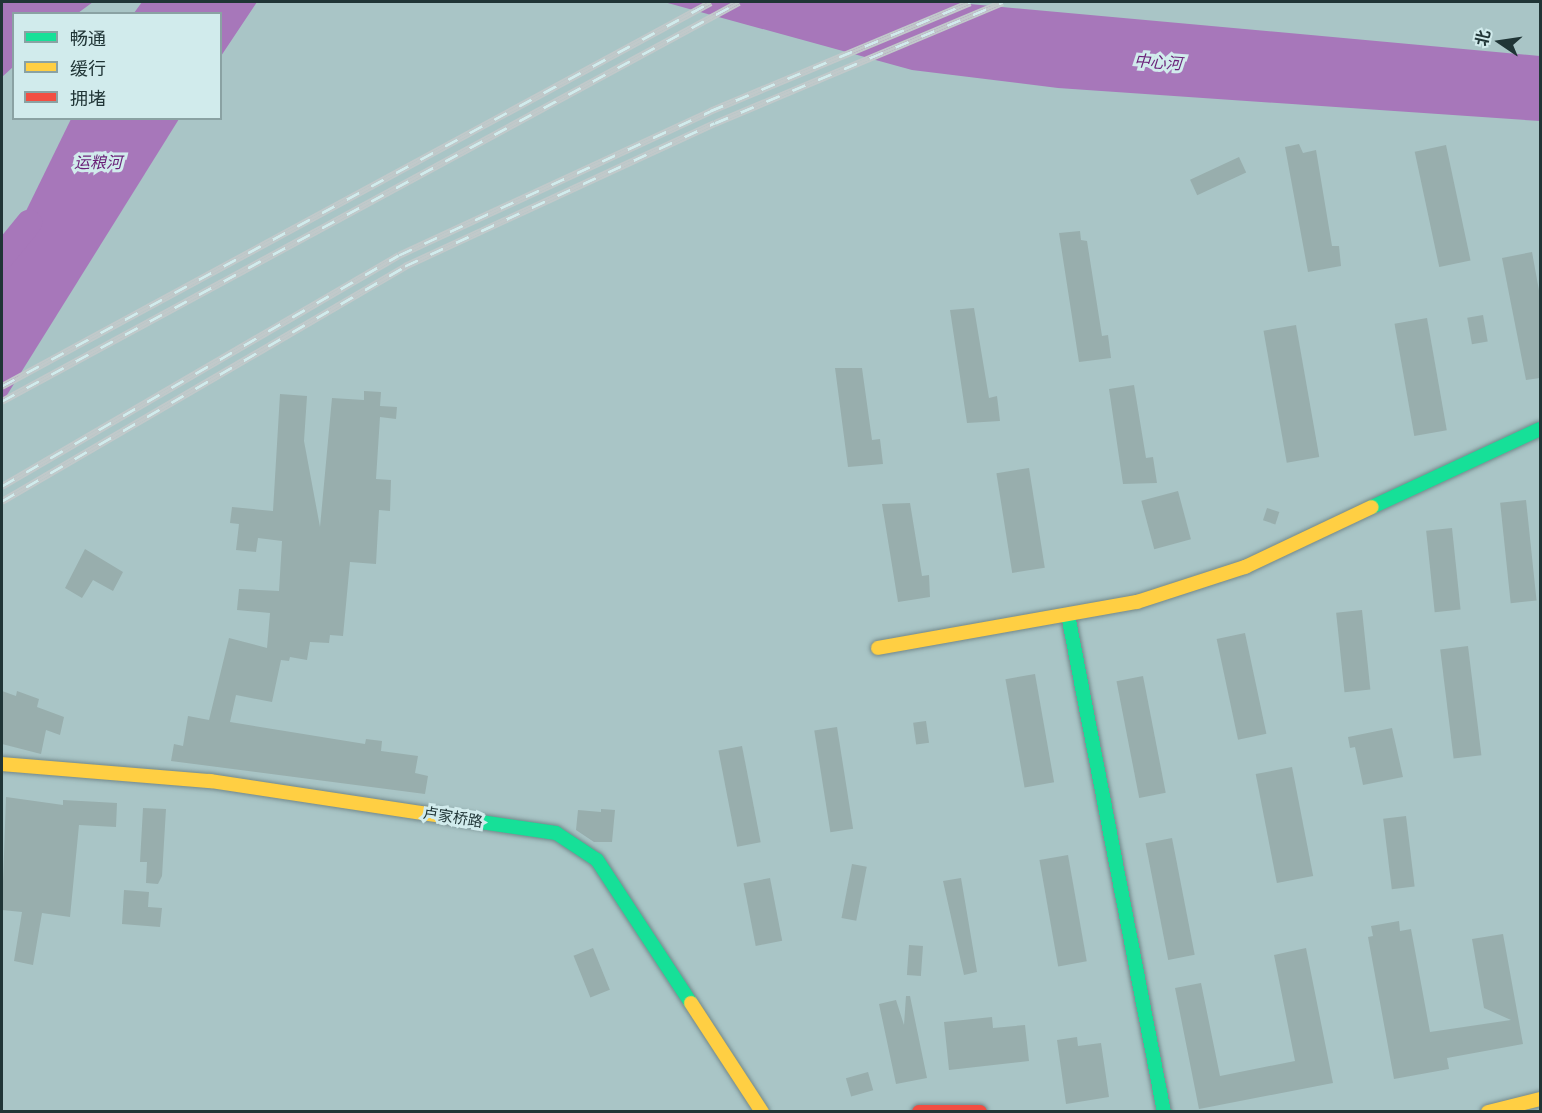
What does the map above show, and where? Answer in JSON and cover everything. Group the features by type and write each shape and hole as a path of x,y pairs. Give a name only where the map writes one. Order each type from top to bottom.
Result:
{"street":[{"path":"878,648 1137,602 1245,567 1540,429"},
{"path":"1068,615 1164,1112"},
{"name":"卢家桥路","path":"2,764 210,781 556,832 597,860 762,1112"},
{"path":"1488,1112 1540,1099"},
{"path":"919,1112 980,1112"}],"water":[{"path":"2,2 93,2 79,12 12,12 12,68 2,77"},
{"path":"142,2 257,2 222,54 222,12 135,12"},
{"name":"中心河","path":"664,2 948,2 1540,56 1540,121 1058,88 912,70"},
{"name":"运粮河","path":"71,120 178,120 2,403 2,260"}],"building":[{"path":"1299,144 1303,153 1316,150 1332,246 1339,246 1341,266 1308,272 1285,147"},
{"path":"1446,145 1471,260 1439,267 1415,152"},
{"path":"1239,157 1246,172 1197,195 1190,180"},
{"path":"1080,231 1081,240 1087,241 1102,336 1108,335 1111,358 1079,362 1059,233"},
{"path":"1532,252 1540,296 1540,378 1526,380 1502,258"},
{"path":"974,308 989,398 997,396 1000,421 967,423 950,310"},
{"path":"1483,315 1488,342 1472,344 1467,318"},
{"path":"1427,318 1447,430 1414,436 1395,324"},
{"path":"1296,325 1319,457 1287,463 1264,331"},
{"path":"835,368 862,368 872,440 880,439 883,464 848,467"},
{"path":"1134,385 1146,458 1153,457 1157,483 1123,484 1109,389"},
{"path":"364,391 381,392 380,406 397,407 396,419 380,417 376,479 391,480 390,511 379,510 376,564 350,562 343,636 330,635 329,643 310,642 307,660 290,657 289,661 281,660 272,702 236,695 230,722 365,744 366,739 382,741 381,751 418,756 415,773 428,776 425,794 171,761 174,744 183,746 188,716 209,720 229,638 267,648 270,613 237,610 239,589 279,591 282,541 258,538 256,552 236,550 239,524 230,523 232,507 273,511 280,394 307,396 304,441 320,527 332,398 364,400"},
{"path":"1029,468 1045,568 1012,573 996,473"},
{"path":"1178,491 1191,539 1154,549 1141,501"},
{"path":"1526,500 1537,600 1511,603 1500,503"},
{"path":"910,503 922,576 929,575 930,597 898,602 882,504"},
{"path":"1267,508 1279,512 1275,524 1263,520"},
{"path":"1452,528 1461,610 1435,612 1426,531"},
{"path":"85,549 123,572 113,591 93,580 82,598 65,588"},
{"path":"1362,610 1370,690 1345,692 1336,613"},
{"path":"1245,633 1266,734 1238,740 1217,639"},
{"path":"1468,646 1481,755 1454,759 1440,649"},
{"path":"1035,674 1054,782 1025,788 1005,679"},
{"path":"1143,676 1166,793 1139,798 1116,681"},
{"path":"2,691 16,696 17,691 39,699 37,707 64,717 60,735 46,730 41,754 2,744"},
{"path":"926,721 929,743 916,745 913,723"},
{"path":"837,727 853,829 830,832 814,731"},
{"path":"1392,728 1403,777 1363,785 1355,747 1350,748 1348,737"},
{"path":"742,746 761,842 737,847 718,751"},
{"path":"1292,767 1313,876 1277,883 1256,774"},
{"path":"6,797 63,805 63,800 117,803 116,827 79,825 70,917 42,913 33,965 14,961 22,912 2,910"},
{"path":"143,808 166,809 162,876 158,884 146,883 147,862 140,862"},
{"path":"601,809 615,810 612,842 594,842 576,830 578,810 601,812"},
{"path":"1406,816 1415,886 1392,889 1383,819"},
{"path":"1172,838 1195,955 1168,960 1145,843"},
{"path":"1068,855 1087,961 1058,966 1039,860"},
{"path":"852,864 867,867 856,921 842,918"},
{"path":"770,878 782,941 756,946 743,883"},
{"path":"961,878 977,972 964,975 943,881"},
{"path":"124,890 149,892 148,907 162,908 160,927 122,924"},
{"path":"1399,921 1400,931 1411,929 1430,1032 1511,1020 1484,1008 1472,939 1503,934 1523,1044 1447,1058 1449,1069 1394,1079 1368,937 1373,936 1371,926"},
{"path":"909,945 923,946 921,976 907,975"},
{"path":"593,948 610,990 590,998 574,956"},
{"path":"1306,948 1333,1083 1199,1109 1175,988 1201,983 1220,1076 1295,1061 1274,955"},
{"path":"906,996 910,996 927,1078 896,1084 879,1004 896,1000 904,1025"},
{"path":"992,1017 993,1028 1025,1025 1029,1061 949,1070 944,1022"},
{"path":"1077,1037 1078,1046 1101,1043 1109,1097 1066,1104 1057,1040"},
{"path":"868,1072 873,1090 851,1097 846,1078"}],"waterway":[{"path":"2,256 29,223"}],"railway":[{"path":"2,386 711,2"},
{"path":"2,401 739,2"},
{"path":"2,486 399,255 710,111 970,2"},
{"path":"2,501 405,266 715,123 1003,2"}],"traffic: fast":[{"path":"1372,507 1540,429"},
{"path":"1068,615 1164,1112"},
{"path":"460,819 556,833 597,860 691,1003"}],"traffic: slow":[{"path":"878,648 1137,602 1245,567 1372,507"},
{"path":"2,764 210,781 460,819"},
{"path":"691,1003 762,1112"},
{"path":"1488,1112 1540,1099"}],"traffic: jam":[{"path":"919,1112 980,1112"}]}
